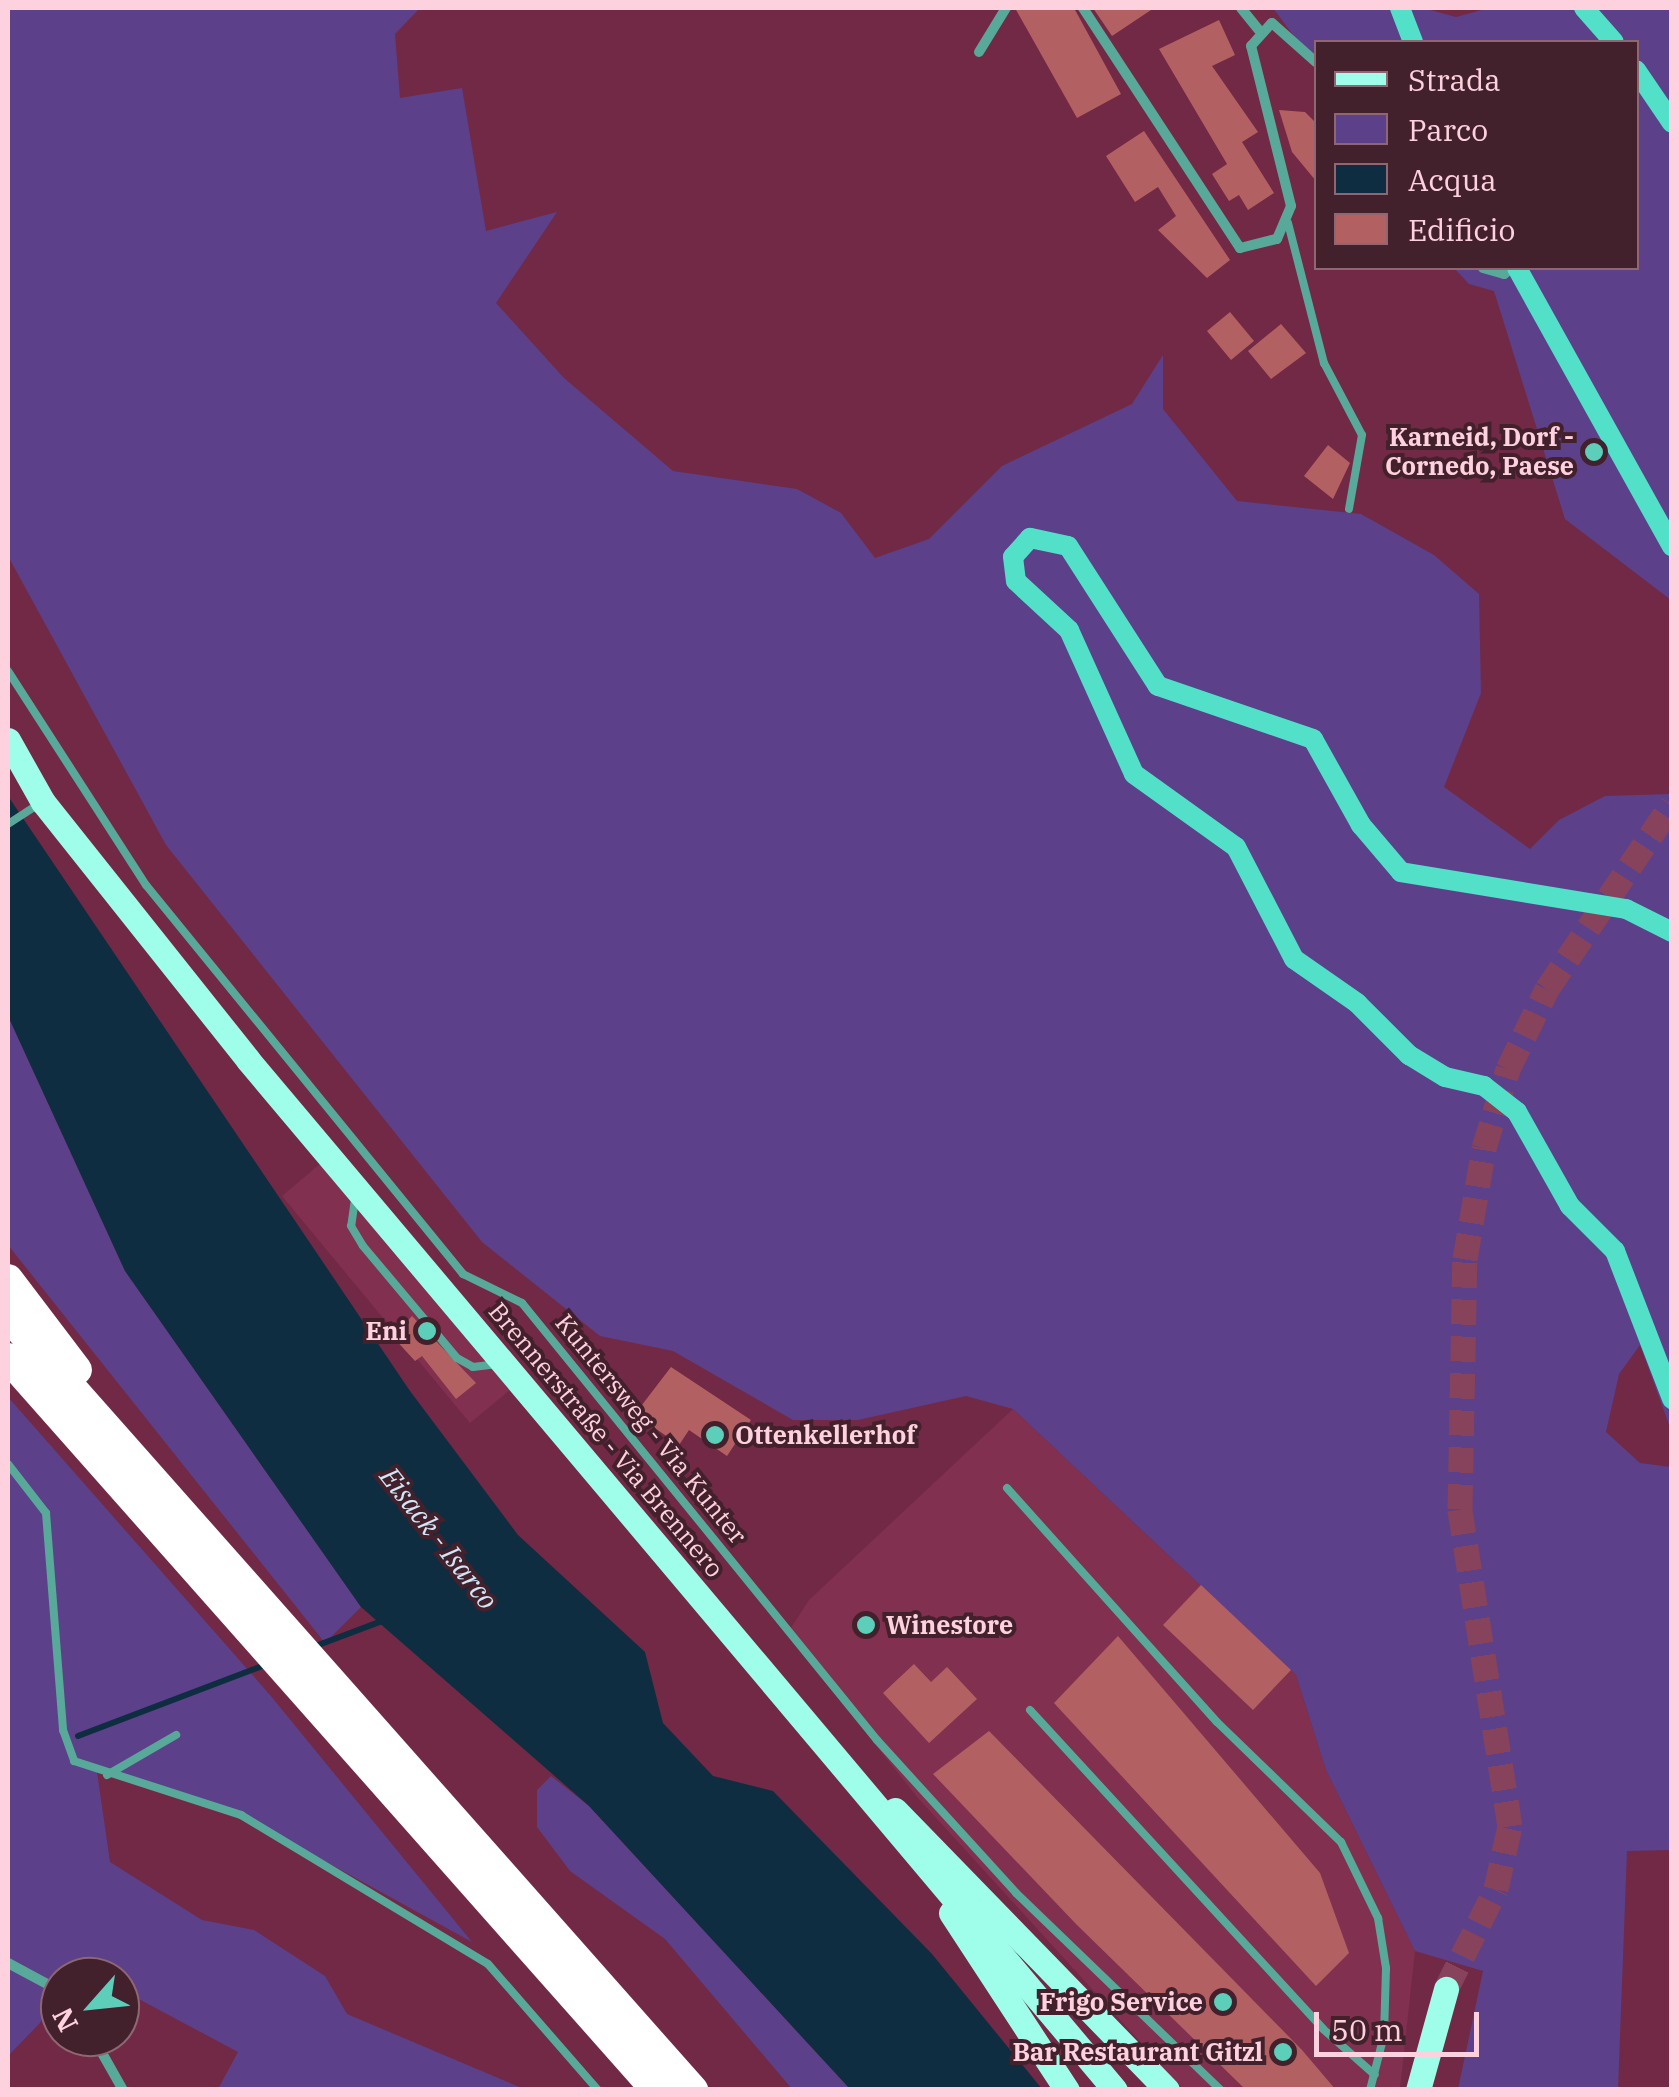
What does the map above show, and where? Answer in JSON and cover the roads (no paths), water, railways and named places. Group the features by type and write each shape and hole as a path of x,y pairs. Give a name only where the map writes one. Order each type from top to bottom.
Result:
{"highway":[{"path":"8,1279 75,1367 115,1438"},
{"path":"8,1316 694,2090"},
{"path":"8,1358 656,2090"}],"main road":[{"name":"Brennerstraße - Via Brennero","path":"8,740 36,806 808,1728"},
{"path":"808,1728 1115,2090"},
{"path":"808,1728 945,1857 1166,2090"},
{"path":"930,1873 968,1946 1067,2090"},
{"path":"1418,2090 1446,1989"}],"street":[{"path":"978,52 1006,8"},
{"path":"1083,8 1223,231 1240,248 1261,248 1288,223 1291,206 1252,65 1259,30"},
{"path":"1241,8 1259,30"},
{"path":"1400,8 1413,40"},
{"path":"1584,8 1612,40"},
{"path":"1259,30 1284,28 1314,60"},
{"path":"1639,74 1672,123"},
{"path":"1516,270 1672,547"},
{"path":"1672,932 1626,910 1401,872 1361,825 1313,740 1158,686 1068,546 1030,538 1013,557 1023,590 1069,630 1134,774 1236,846 1294,959 1357,1004 1409,1056 1444,1077 1484,1086 1518,1112 1570,1206 1624,1268 1672,1399"},
{"path":"8,1964 40,1981"},
{"path":"104,2057 123,2090"}],"lane":[{"path":"1288,223 1324,363 1362,436 1348,509"},
{"name":"Kuntersweg - Via Kunter","path":"8,671 146,884 463,1274 522,1304 790,1630 1016,1894 1222,2090"},
{"path":"8,824 36,806"},
{"path":"8,1464 46,1512 63,1730 74,1761 241,1815 488,1964 598,2090"},
{"path":"1006,1488 1217,1722 1341,1842 1378,1918 1386,1968 1370,2090"},
{"path":"1030,1710 1323,2029 1375,2074"},
{"path":"107,1774 176,1735"}],"water":[{"name":"Eisack - Isarco","path":"8,796 410,1391 518,1535 645,1652 663,1723 713,1776 773,1791 932,1954 1042,2089 850,2089 589,1806 361,1607 125,1271 8,1016"}],"waterway":[{"path":"313,1647 385,1620"},
{"path":"78,1736 268,1664"}],"tunnel":[{"path":"1446,1989 1496,1889 1510,1826 1460,1509 1465,1259 1484,1148 1508,1069 1547,989 1672,804"}],"place":[{"name":"Karneid, Dorf - Cornedo, Paese","path":"1594,452"},
{"name":"Eni","path":"427,1331"},
{"name":"Ottenkellerhof","path":"715,1435"},
{"name":"Winestore","path":"866,1625"},
{"name":"Frigo Service","path":"1223,2002"},
{"name":"Bar Restaurant Gitzl","path":"1283,2052"}]}
